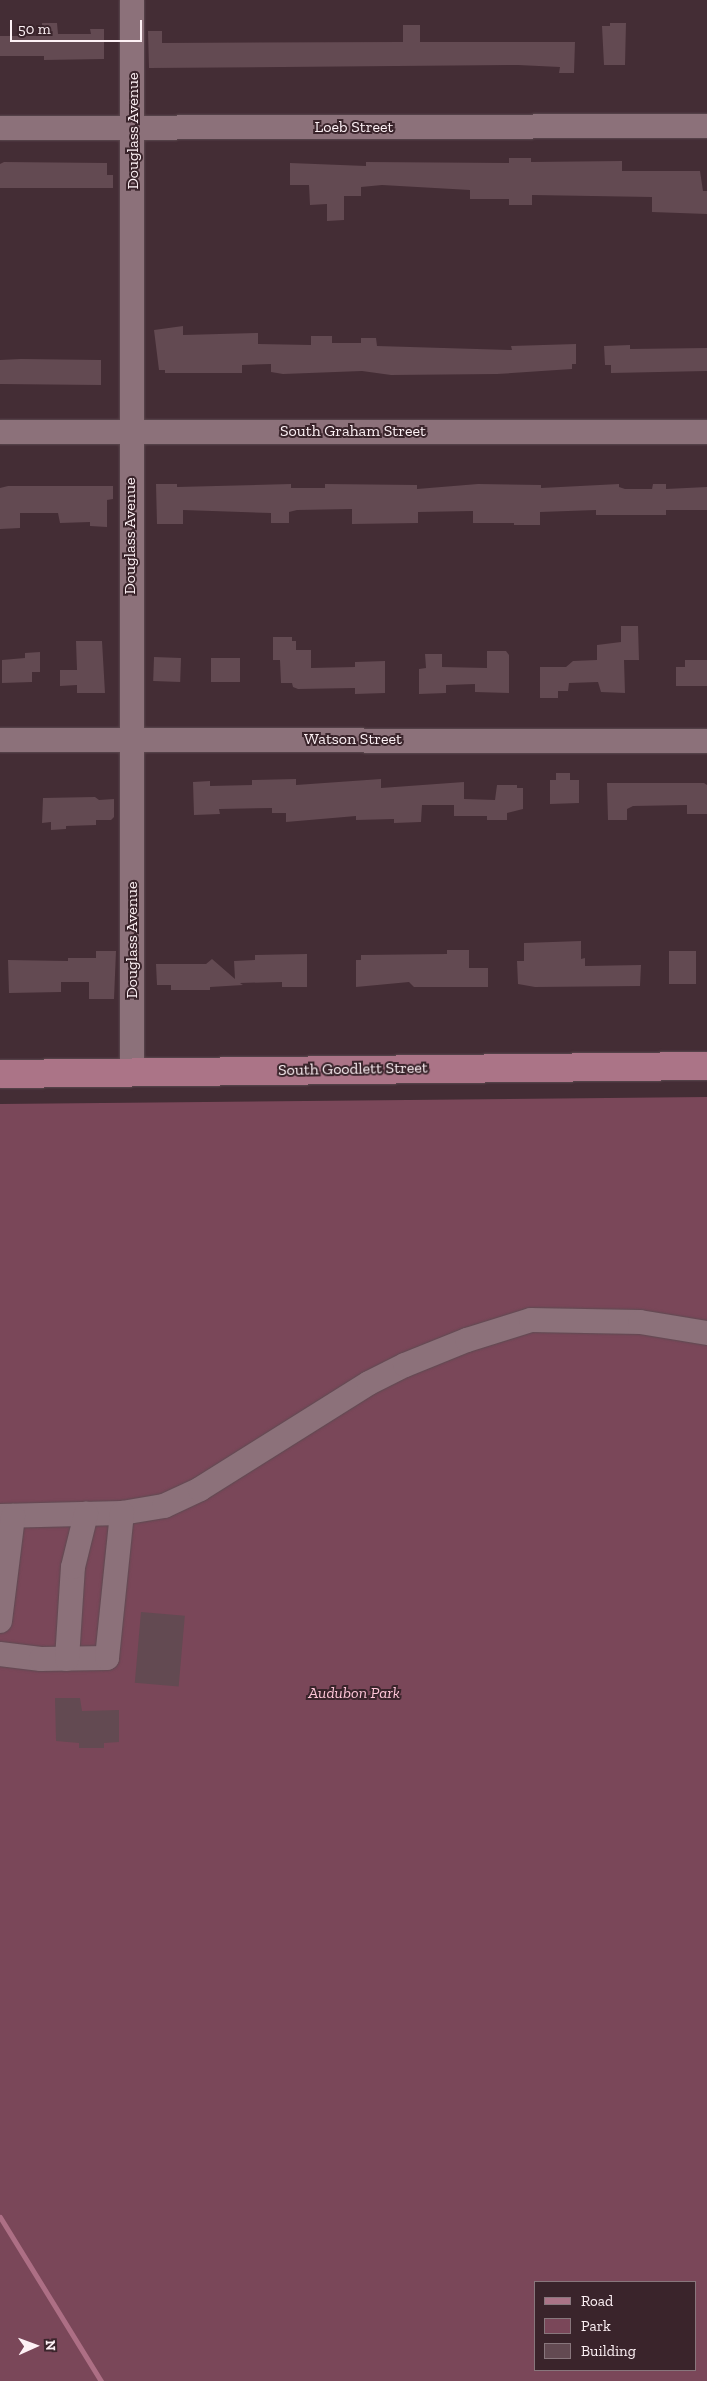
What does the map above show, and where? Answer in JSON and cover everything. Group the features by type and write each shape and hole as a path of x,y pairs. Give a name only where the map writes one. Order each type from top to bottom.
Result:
{"main road":[{"name":"South Goodlett Street","path":"0,1074 132,1071 707,1066"}],"street":[{"name":"Douglass Avenue","path":"132,0 134,128 130,431 132,1071"},
{"name":"Loeb Street","path":"0,128 707,126"},
{"name":"South Graham Street","path":"0,432 707,432"},
{"name":"Watson Street","path":"0,740 130,738 707,741"},
{"path":"0,1621 7,1516 122,1513 164,1506 191,1493 299,1430 369,1384 405,1365 531,1320 564,1319 640,1322 707,1333"},
{"path":"0,1654 18,1658 107,1658 122,1513"},
{"path":"67,1659 73,1566 86,1514"}],"green space":[{"name":"Audubon Park","path":"707,1097 707,2381 0,2381 0,1104"}],"building":[{"path":"42,23 57,23 58,34 91,34 90,29 104,29 104,59 44,60 44,56 0,56 0,36 38,36 42,34"},
{"path":"610,23 626,23 625,65 604,65 602,26 610,26"},
{"path":"403,25 420,25 420,42 575,42 574,73 559,73 560,67 518,65 149,68 148,31 162,31 162,43 403,42"},
{"path":"509,158 531,158 531,162 622,161 622,171 700,171 703,191 707,191 707,214 652,212 652,197 532,195 532,205 509,205 509,199 470,199 470,190 382,185 361,187 361,196 344,196 344,220 327,221 327,204 310,205 309,185 290,185 290,163 366,166 366,162 509,163"},
{"path":"4,162 107,163 107,175 113,175 113,188 0,188 0,164"},
{"path":"183,326 183,335 258,333 258,344 311,345 311,336 332,336 332,343 361,343 361,338 376,338 377,346 512,350 511,346 576,344 576,364 572,364 572,369 497,374 391,375 362,371 283,374 271,372 271,364 242,365 242,373 165,373 165,370 159,370 154,330"},
{"path":"630,345 630,349 707,348 707,371 611,373 611,365 605,365 604,346"},
{"path":"0,360 101,360 101,385 0,384"},
{"path":"156,484 177,484 177,487 291,484 291,488 325,488 325,484 417,485 417,489 478,484 541,485 541,488 619,484 619,487 625,489 652,489 653,484 666,484 666,489 707,487 707,510 666,510 666,515 596,515 596,510 540,512 540,525 514,525 514,523 473,523 473,511 418,512 418,523 352,524 352,509 297,510 289,512 289,523 271,523 271,513 183,510 183,524 157,524"},
{"path":"8,486 113,486 113,499 107,500 107,527 90,526 90,522 60,523 58,513 20,513 20,528 0,529 0,488"},
{"path":"621,626 638,626 639,660 624,660 625,693 601,692 598,682 569,683 568,691 558,691 558,698 540,698 540,667 566,667 573,661 597,660 597,645 621,642"},
{"path":"273,637 292,637 292,641 296,641 296,650 311,650 311,668 355,667 355,662 385,661 385,693 355,694 355,688 298,689 293,687 292,683 281,683 280,660 273,660"},
{"path":"76,641 102,641 105,693 77,693 77,685 60,686 60,670 77,670"},
{"path":"487,651 506,651 509,655 509,693 475,692 475,684 446,685 446,693 419,694 419,669 426,668 425,654 442,654 442,667 487,668"},
{"path":"40,652 40,672 32,672 32,682 2,683 2,660 25,658 25,653"},
{"path":"154,657 181,658 180,682 153,681"},
{"path":"211,658 240,658 240,682 211,682"},
{"path":"685,660 707,660 707,686 676,686 676,667 685,667"},
{"path":"556,773 570,773 570,780 579,780 579,803 550,804 550,780 556,780"},
{"path":"296,779 296,785 381,779 381,788 464,782 464,799 495,800 497,785 517,785 517,788 523,788 523,809 507,813 507,820 487,820 487,816 454,816 454,805 422,805 421,822 394,823 394,819 356,820 356,816 286,822 286,813 272,813 272,808 219,809 220,814 194,815 193,782 210,781 210,786 252,785 252,780"},
{"path":"607,783 704,783 707,785 707,814 687,814 687,805 633,806 627,809 627,820 608,820"},
{"path":"95,797 99,800 114,799 114,817 111,820 96,820 96,825 66,826 66,829 51,830 51,822 42,823 43,798"},
{"path":"581,941 581,959 585,958 585,966 641,965 640,986 535,987 518,984 517,961 524,961 524,943"},
{"path":"447,950 469,950 469,968 488,968 488,987 414,987 409,982 356,987 356,960 361,960 361,955 447,954"},
{"path":"96,951 116,951 114,999 89,999 89,982 61,982 61,992 9,993 8,960 68,961 68,958 96,958"},
{"path":"669,951 696,951 696,984 669,984"},
{"path":"307,954 307,987 282,987 282,982 240,983 243,985 210,987 210,990 171,990 171,985 157,985 156,964 206,964 212,959 235,979 234,961 255,960 255,955"},
{"path":"141,1612 185,1616 179,1687 135,1683"},
{"path":"55,1698 80,1698 82,1711 119,1710 119,1742 104,1743 104,1748 79,1748 79,1743 56,1741"}],"waterway":[{"path":"0,2217 101,2381"}]}
